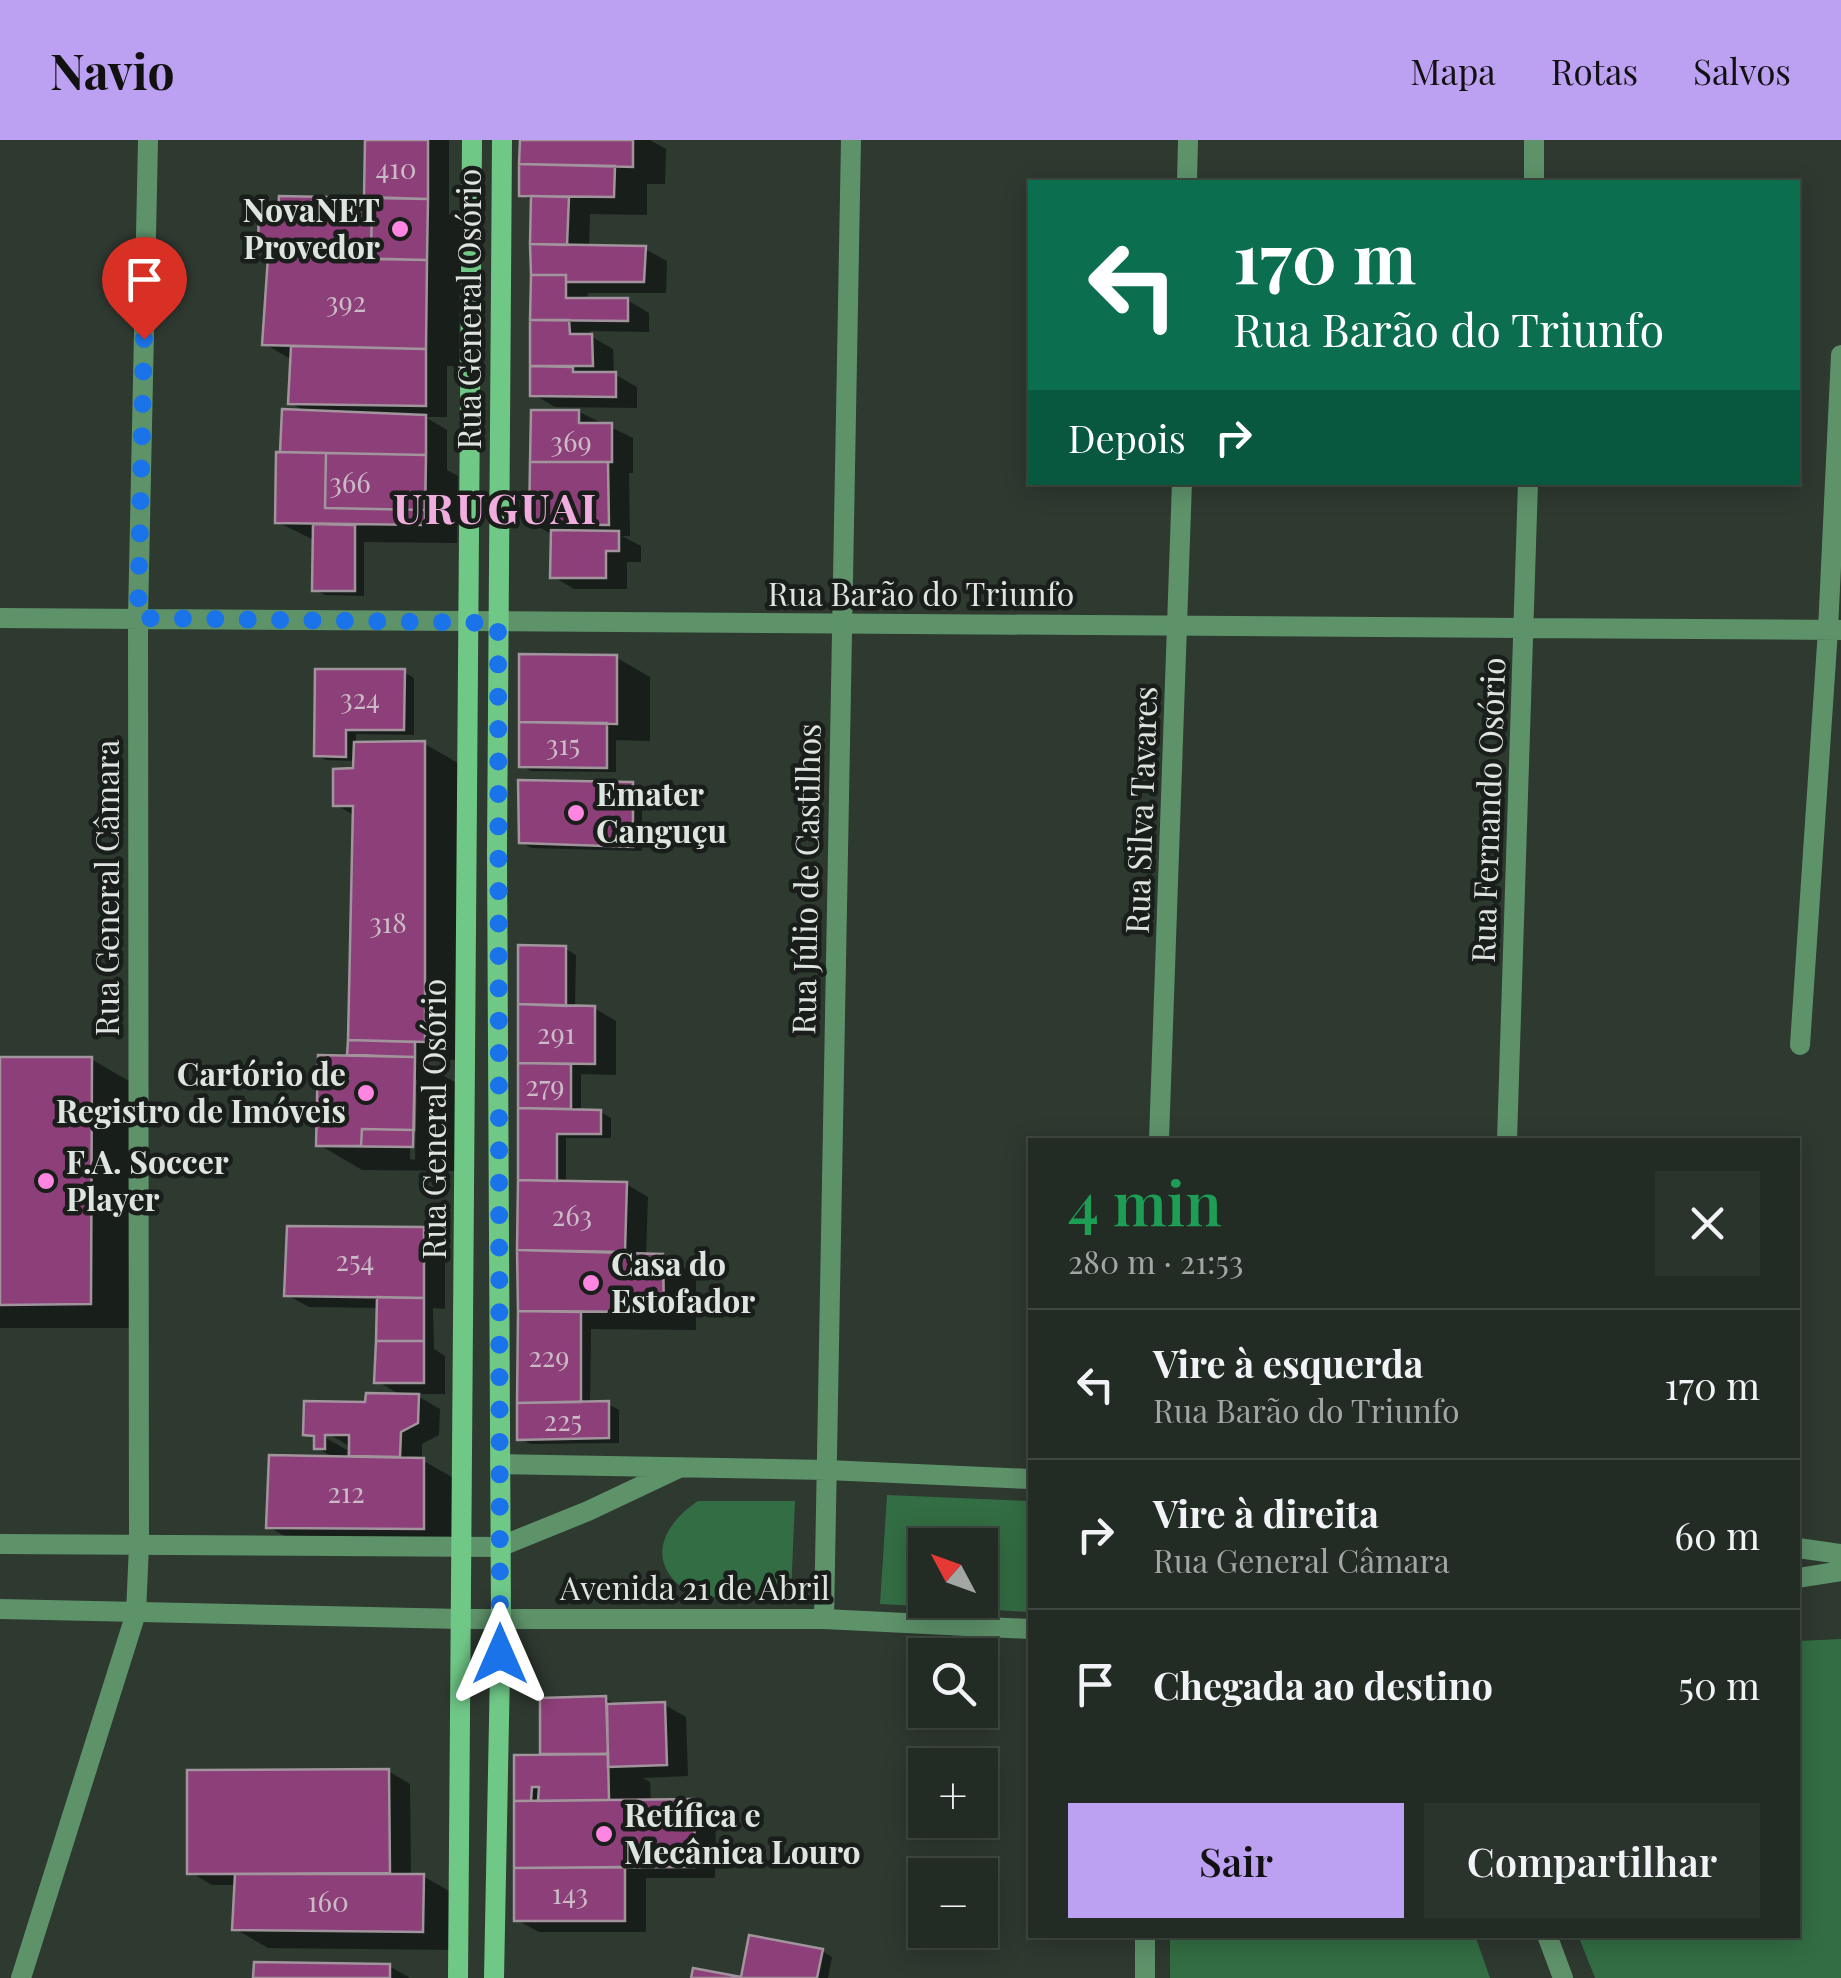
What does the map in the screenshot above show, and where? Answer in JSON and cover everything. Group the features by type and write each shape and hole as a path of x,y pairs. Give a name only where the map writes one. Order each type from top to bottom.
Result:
{"main road":[{"name":"Rua General Osório","path":"458,1978 472,140"},
{"name":"Rua General Osório","path":"494,1978 500,1618 498,623 502,140"}],"street":[{"name":"Rua General Câmara","path":"21,1978 136,1613 138,618 148,140"},
{"name":"Rua Júlio de Castilhos","path":"824,1619 851,140"},
{"path":"1187,180 1188,140"},
{"path":"1534,140 1534,180"},
{"path":"1800,1045 1834,630 1841,355"},
{"name":"Rua Silva Tavares","path":"1159,1138 1182,485"},
{"name":"Rua Fernando Osório","path":"1508,1138 1528,485"},
{"name":"Rua Barão do Triunfo","path":"0,618 1834,630"},
{"name":"Avenida 21 de Abril","path":"500,1464 1028,1478"},
{"name":"Avenida 21 de Abril","path":"0,1544 499,1547 679,1468"},
{"path":"1800,1548 1841,1554"},
{"path":"1800,1578 1841,1571"},
{"name":"Avenida 21 de Abril","path":"0,1609 462,1619 824,1619 1028,1629"},
{"path":"1145,1978 1146,1938"},
{"path":"1548,1938 1563,1978"}],"green space":[{"path":"887,1495 1028,1501 1028,1612 998,1610 998,1528 908,1528 908,1605 880,1604"},
{"path":"698,1501 795,1501 791,1594 697,1595 674,1581 665,1567 663,1545 672,1525"},
{"path":"1841,1639 1841,1978 1595,1978 1579,1938 1800,1938 1800,1641"},
{"path":"1170,1938 1476,1938 1490,1978 1170,1978"}],"building":[{"path":"365,140 428,140 428,199 364,197"},
{"path":"520,140 633,140 633,167 519,164"},
{"path":"519,164 615,166 614,197 519,196"},
{"path":"279,196 428,199 427,260 276,256 276,243 258,243 259,213 278,213"},
{"path":"531,196 569,197 567,245 530,244"},
{"name":"NovaNET Provedor","path":"372,198 428,199 427,260 371,259"},
{"path":"530,244 646,246 644,282 566,282 566,275 531,275"},
{"path":"268,257 427,260 426,349 262,345"},
{"path":"531,275 566,275 566,298 628,298 628,321 530,320"},
{"path":"530,320 569,320 570,334 592,334 593,366 530,366"},
{"path":"291,346 426,349 426,406 288,404"},
{"path":"530,366 616,372 616,397 530,396"},
{"path":"282,409 426,415 426,455 280,452"},
{"path":"531,410 579,410 579,423 612,423 612,462 530,462"},
{"path":"276,452 426,455 425,525 275,523"},
{"path":"326,453 426,455 425,510 325,508"},
{"path":"530,462 608,462 609,525 529,524"},
{"path":"313,524 355,525 355,591 312,591"},
{"path":"551,530 619,531 619,551 606,551 606,578 550,578"},
{"path":"519,654 617,655 617,724 519,722"},
{"path":"315,669 405,669 404,730 346,730 346,757 314,756"},
{"path":"519,722 607,723 607,768 519,767"},
{"path":"425,741 425,1042 348,1040 353,806 333,806 333,769 353,768 354,742"},
{"name":"Emater Canguçu","path":"518,780 633,782 633,847 519,843"},
{"path":"518,945 566,946 566,1006 518,1004"},
{"path":"518,1004 595,1006 595,1064 518,1063"},
{"path":"348,1040 415,1042 415,1057 347,1055"},
{"name":"Cartório de Registro de Imóveis","path":"318,1055 415,1057 413,1147 316,1146"},
{"name":"Cartório de Registro de Imóveis","path":"318,1055 415,1057 414,1130 362,1129 361,1146 316,1146"},
{"name":"F.A. Soccer Player","path":"0,1057 92,1057 91,1304 0,1305"},
{"path":"518,1063 571,1064 571,1109 518,1108"},
{"path":"518,1108 601,1110 601,1134 557,1134 557,1181 518,1180"},
{"path":"518,1180 627,1182 625,1252 517,1250"},
{"path":"287,1226 424,1227 424,1298 284,1296"},
{"name":"Casa do Estofador","path":"517,1250 663,1254 664,1312 518,1311"},
{"path":"377,1297 424,1298 424,1341 376,1341"},
{"path":"518,1311 581,1312 581,1402 517,1403"},
{"path":"376,1341 424,1341 424,1383 374,1383"},
{"path":"366,1393 419,1394 418,1423 401,1432 400,1457 349,1456 349,1435 325,1435 325,1449 314,1449 314,1436 303,1435 304,1401 365,1402"},
{"path":"609,1401 609,1438 517,1440 517,1403"},
{"path":"269,1455 424,1458 424,1529 266,1528"},
{"path":"606,1696 608,1754 540,1754 540,1698"},
{"path":"665,1702 667,1765 608,1767 607,1704"},
{"path":"608,1754 609,1800 538,1801 539,1787 532,1787 531,1801 514,1801 514,1755"},
{"path":"389,1769 390,1873 187,1874 187,1770"},
{"name":"Retífica e Mecânica Louro","path":"695,1799 694,1867 514,1868 514,1801"},
{"path":"625,1867 625,1921 514,1921 514,1868"},
{"path":"235,1874 424,1874 423,1932 232,1930"},
{"path":"749,1935 823,1949 817,1978 691,1978 693,1968 741,1977"},
{"path":"254,1962 390,1964 390,1978 253,1978"}],"place":[{"name":"NovaNET Provedor","path":"400,229"},
{"name":"Emater Canguçu","path":"576,813"},
{"name":"Cartório de Registro de Imóveis","path":"366,1093"},
{"name":"F.A. Soccer Player","path":"46,1181"},
{"name":"Casa do Estofador","path":"591,1283"},
{"name":"Retífica e Mecânica Louro","path":"604,1834"}],"district":[{"name":"URUGUAI","path":"496,509"}],"route":[{"path":"144,339 138,618 498,623 500,1654"}]}
